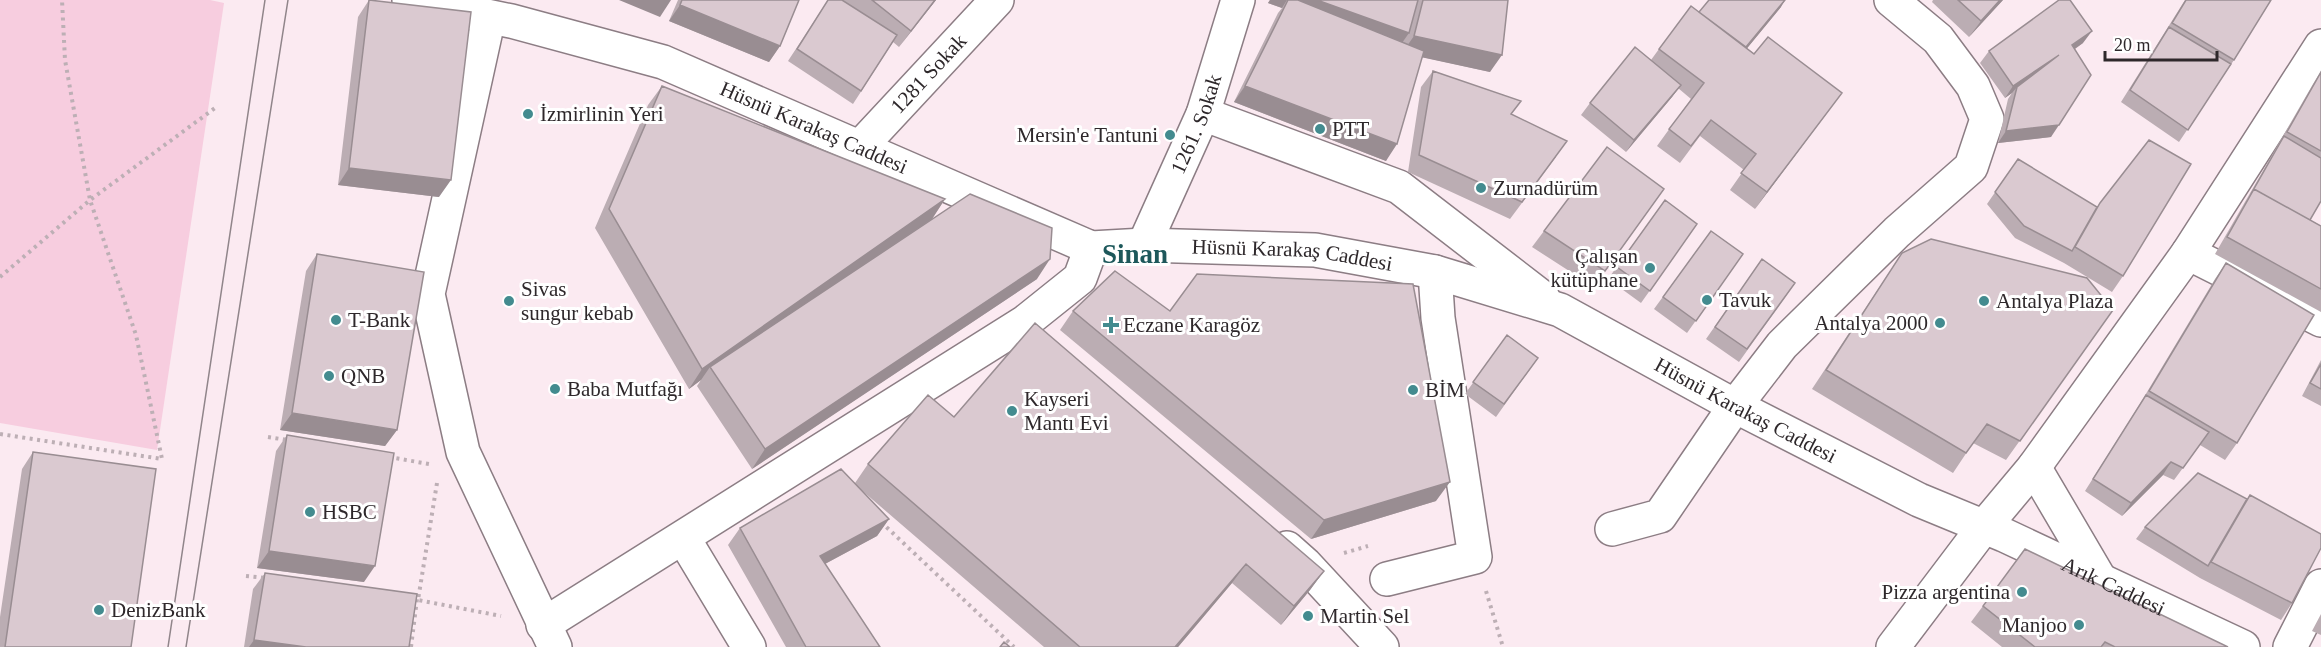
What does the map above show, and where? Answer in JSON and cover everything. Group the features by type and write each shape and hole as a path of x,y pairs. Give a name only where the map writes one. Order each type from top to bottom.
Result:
{"street":[{"name":"Hüsnü Karakaş Caddesi","path":"409,0 506,13 663,62 861,146 1091,248 1144,245 1315,250 1435,272 1560,310 1735,406 1918,500 1983,528"},
{"name":"1281 Sokak","path":"861,146 997,0"},
{"name":"1261. Sokak","path":"1144,245 1203,114 1238,0"},
{"path":"1612,530 1660,516 1735,406 1782,345 1897,232 1971,167 1987,119 1973,86 1938,39 1891,0"},
{"path":"506,13 428,294 462,452 549,636 684,539 1025,322 1080,278 1091,248"},
{"path":"1893,647 1983,528 2034,467 2188,253 2321,46"},
{"path":"1203,114 1399,187 1560,310"},
{"path":"2188,253 2321,320"},
{"path":"1387,579 1475,557 1438,318 1435,272"},
{"path":"1025,322 1052,345"},
{"path":"2034,467 2101,580"},
{"path":"1260,525 1305,564 1382,647"},
{"name":"Arık Caddesi","path":"1983,528 2004,535 2244,647"},
{"path":"684,539 749,647"},
{"path":"2290,647 2321,586"}],"path":[{"path":"0,434 162,459 136,335 90,200 65,60 62,0"},
{"path":"0,278 90,200 214,108"},
{"path":"268,437 291,441"},
{"path":"382,456 439,465"},
{"path":"411,647 438,476"},
{"path":"877,519 1014,647"},
{"path":"1475,557 1503,647"},
{"path":"246,576 269,579"},
{"path":"407,598 549,636"}],"shaded area":[{"path":"0,0 210,0 224,3 157,450 0,423"}],"building":[{"path":"369,0 471,12 451,180 349,168"},
{"path":"682,0 799,0 780,46 680,5"},
{"path":"828,0 842,0 897,35 861,91 797,49"},
{"path":"872,0 935,0 911,31"},
{"path":"1288,0 1298,0 1424,51 1397,144 1245,86"},
{"path":"1317,0 1418,0 1409,33"},
{"path":"1423,0 1508,0 1502,55 1414,36"},
{"path":"1709,0 1785,0 1746,47 1699,12"},
{"path":"1958,0 2000,0 1981,21"},
{"path":"2059,0 2070,0 2092,31 2072,45 2091,75 2059,125 2006,131 2017,87 2059,55 2013,86 1989,51"},
{"path":"2186,0 2271,0 2234,60 2172,23"},
{"path":"1691,6 1754,54 1768,37 1842,93 1767,192 1741,173 1756,154 1711,120 1691,146 1669,129 1704,83 1659,49"},
{"path":"2169,27 2231,64 2188,130 2130,90"},
{"path":"1635,47 1681,85 1634,140 1590,103"},
{"path":"1433,71 1521,101 1511,114 1567,141 1522,202 1419,155"},
{"path":"2321,72 2321,151 2287,132"},
{"path":"662,86 945,199 702,369 609,209"},
{"path":"2284,136 2321,158 2321,201 2310,220 2254,189 2251,194"},
{"path":"2149,140 2191,164 2123,276 2075,247 2100,203"},
{"path":"1607,147 1664,189 1605,271 1544,231"},
{"path":"2018,159 2097,207 2072,251 2024,226 1995,192"},
{"path":"2254,189 2321,226 2321,289 2227,237"},
{"path":"970,194 1052,228 1050,259 765,449 710,367"},
{"path":"1665,200 1697,224 1650,291 1617,267"},
{"path":"1711,231 1743,254 1696,321 1663,297"},
{"path":"1931,239 2087,278 2113,310 2020,441 1987,424 1966,453 1826,370 1902,253"},
{"path":"317,254 424,272 397,430 292,413"},
{"path":"1762,259 1795,283 1747,349 1715,327"},
{"path":"2226,263 2314,315 2237,443 2149,391"},
{"path":"1115,271 1170,311 1197,274 1413,284 1450,482 1324,520 1073,311"},
{"path":"1035,323 1324,571 1294,606 1246,564 1175,647 1080,647 868,464 928,395 954,417"},
{"path":"1507,335 1538,358 1504,404 1473,382"},
{"path":"2321,364 2321,389 2310,383"},
{"path":"2146,395 2209,432 2183,468 2171,462 2131,503 2093,479"},
{"path":"287,435 394,453 375,566 269,551"},
{"path":"33,452 156,469 131,647 5,647"},
{"path":"841,469 889,519 820,556 880,647 806,647 740,528"},
{"path":"2198,473 2247,499 2208,566 2145,527"},
{"path":"2250,495 2321,534 2321,548 2292,603 2211,562"},
{"path":"2025,549 2228,647 2115,647 2105,642 2101,647 2035,647 1983,606"},
{"path":"265,573 417,594 409,647 306,647 254,640"},
{"path":"1004,642 1010,647 1000,647"}],"tram line":[{"path":"168,647 265,0"},
{"path":"186,647 288,0"}],"place":[{"name":"İzmirlinin Yeri","path":"528,114"},
{"name":"PTT","path":"1320,129"},
{"name":"Mersin'e Tantuni","path":"1170,135"},
{"name":"Zurnadürüm","path":"1481,188"},
{"name":"Çalışan kütüphane","path":"1650,268"},
{"name":"Tavuk","path":"1707,300"},
{"name":"Sivas sungur kebab","path":"509,301"},
{"name":"Antalya Plaza","path":"1984,301"},
{"name":"T-Bank","path":"336,320"},
{"name":"Antalya 2000","path":"1940,323"},
{"name":"Eczane Karagöz","path":"1111,325"},
{"name":"QNB","path":"329,376"},
{"name":"Baba Mutfağı","path":"555,389"},
{"name":"BİM","path":"1413,390"},
{"name":"Kayseri Mantı Evi","path":"1012,411"},
{"name":"HSBC","path":"310,512"},
{"name":"Pizza argentina","path":"2022,592"},
{"name":"DenizBank","path":"99,610"},
{"name":"Martin Sel","path":"1308,616"},
{"name":"Manjoo","path":"2079,625"}],"district":[{"name":"Sinan","path":"1135,254"}]}
